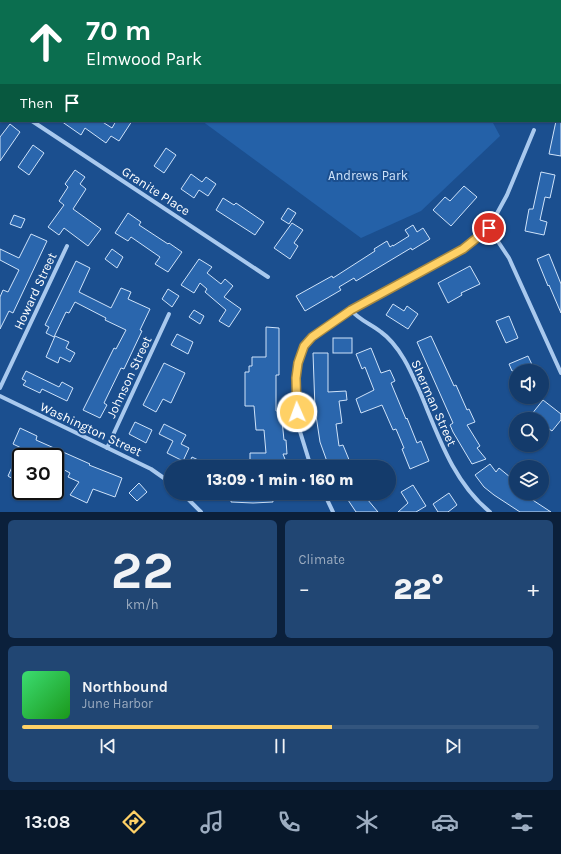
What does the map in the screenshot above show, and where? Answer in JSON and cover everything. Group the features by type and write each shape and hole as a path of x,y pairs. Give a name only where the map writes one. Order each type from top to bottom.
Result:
{"street":[{"name":"Granite Place","path":"34,122 268,277"},
{"path":"309,460 303,442 297,412 296,378 299,357 304,346 312,337 351,310 463,249 489,228 507,195 534,130"},
{"path":"489,228 509,258 561,373"},
{"name":"Howard Street","path":"0,388 67,246"},
{"name":"Sherman Street","path":"351,310 358,318 386,335 396,346 415,382 451,464 475,497 490,512"},
{"name":"Johnson Street","path":"107,448 169,314"},
{"name":"Washington Street","path":"0,396 151,469 164,478"},
{"path":"189,500 201,512"},
{"path":"327,500 333,512"}],"green space":[{"name":"Andrews Park","path":"203,122 493,122 500,136 421,211 361,238"}],"building":[{"path":"62,122 103,122 112,128 115,122 131,122 119,141 111,136 106,143 85,128 81,135"},
{"path":"556,122 561,122 561,156 549,154"},
{"path":"10,124 20,132 0,161 0,137"},
{"path":"33,145 44,153 29,175 18,167"},
{"path":"166,148 176,155 164,173 154,166"},
{"path":"75,170 85,177 80,184 86,189 73,209 101,229 88,246 64,228 59,235 48,227 64,205 59,201 68,187 65,184"},
{"path":"541,172 555,175 550,198 545,197 540,220 547,222 544,235 525,231 529,209 533,209"},
{"path":"191,174 202,182 206,177 216,184 208,196 199,190 194,198 181,189"},
{"path":"464,186 477,197 451,226 433,210 445,197 450,201"},
{"path":"223,198 234,205 236,203 264,222 255,235 216,210"},
{"path":"288,208 296,213 289,224 281,219"},
{"path":"128,213 141,222 139,225 182,252 168,272 155,264 160,257 131,237 128,241 115,233"},
{"path":"14,215 25,219 21,228 10,224"},
{"path":"292,223 303,230 294,243 298,246 290,259 274,248"},
{"path":"413,225 417,232 423,228 430,239 412,250 411,248 356,281 354,278 339,287 341,290 305,311 296,296 332,276 333,278 375,251 374,249 387,241 390,247 393,246 409,236 405,230"},
{"path":"31,234 47,241 13,313 9,311 0,329 0,297 3,290 8,292 19,270 0,260 0,249 19,258"},
{"path":"112,249 123,257 117,268 105,259"},
{"path":"549,254 561,284 561,313 537,259"},
{"path":"199,259 212,267 207,273 221,284 225,279 233,286 224,297 241,309 229,327 219,321 226,310 205,292 207,289 200,283 194,293 181,285"},
{"path":"76,261 90,268 79,292 111,308 121,288 131,292 128,299 150,309 140,330 142,331 124,369 121,368 104,403 107,405 100,418 83,410 114,348 116,349 126,330 105,320 106,318 75,302 69,313 66,312 54,337 46,333 49,327 45,325"},
{"path":"470,266 480,284 461,293 462,295 448,303 438,283"},
{"path":"168,289 179,296 172,307 162,299"},
{"path":"393,304 404,311 407,306 418,314 408,329 386,315"},
{"path":"194,310 204,316 200,324 189,317"},
{"path":"509,316 518,338 506,343 496,321"},
{"path":"266,327 279,328 279,375 276,375 276,411 281,411 284,440 286,440 287,454 283,454 285,460 250,460 250,453 266,453 264,430 256,430 254,406 245,406 245,372 249,372 249,366 252,366 252,357 266,357"},
{"path":"177,334 193,342 188,354 171,345"},
{"path":"55,336 69,342 66,348 75,353 70,362 60,357 58,363 46,357"},
{"path":"431,336 454,386 456,385 467,410 469,409 475,422 467,425 480,446 477,448 486,459 472,464 453,432 450,425 453,423 417,342"},
{"path":"333,338 352,338 352,353 333,353"},
{"path":"371,348 381,373 390,370 395,381 391,383 406,419 407,418 417,443 421,441 429,461 410,469 402,449 404,448 396,429 393,430 382,405 361,413 356,399 374,390 365,367 362,369 356,354"},
{"path":"313,353 328,353 328,392 346,391 347,400 339,401 342,423 336,424 339,446 343,445 349,460 326,460 320,442 315,409"},
{"path":"528,356 532,364 509,364"},
{"path":"164,363 185,373 171,403 163,399 156,412 143,405"},
{"path":"26,371 59,387 62,382 73,388 67,401 42,389 40,393 23,385 26,381 22,379"},
{"path":"540,404 548,404 561,414 561,420 552,431 549,429 549,412 533,412"},
{"path":"135,422 152,430 146,443 129,434"},
{"path":"164,424 186,435 181,444 189,448 183,460 167,453 173,441 159,434"},
{"path":"20,428 37,436 36,440 54,448 21,448 13,444"},
{"path":"64,452 90,464 89,465 122,478 115,497 93,489 87,503 70,495 79,482 68,477 70,473 64,470"},
{"path":"192,457 198,460 190,460"},
{"path":"490,464 496,472 499,468 509,476 509,500 533,500 551,512 520,512 484,487 475,475"},
{"path":"12,467 12,478 8,476"},
{"path":"139,483 147,492 137,501 129,493"},
{"path":"413,485 426,506 416,512 398,512 408,503 401,492"},
{"path":"449,493 457,505 448,512 438,512 433,504"},
{"path":"231,500 273,500 273,502 253,503 231,502"},
{"path":"348,500 368,500 378,512 356,512"}],"route":[{"path":"297,412 296,378 298,363 299,357 307,341 328,324 351,310 463,249 489,228"}]}
